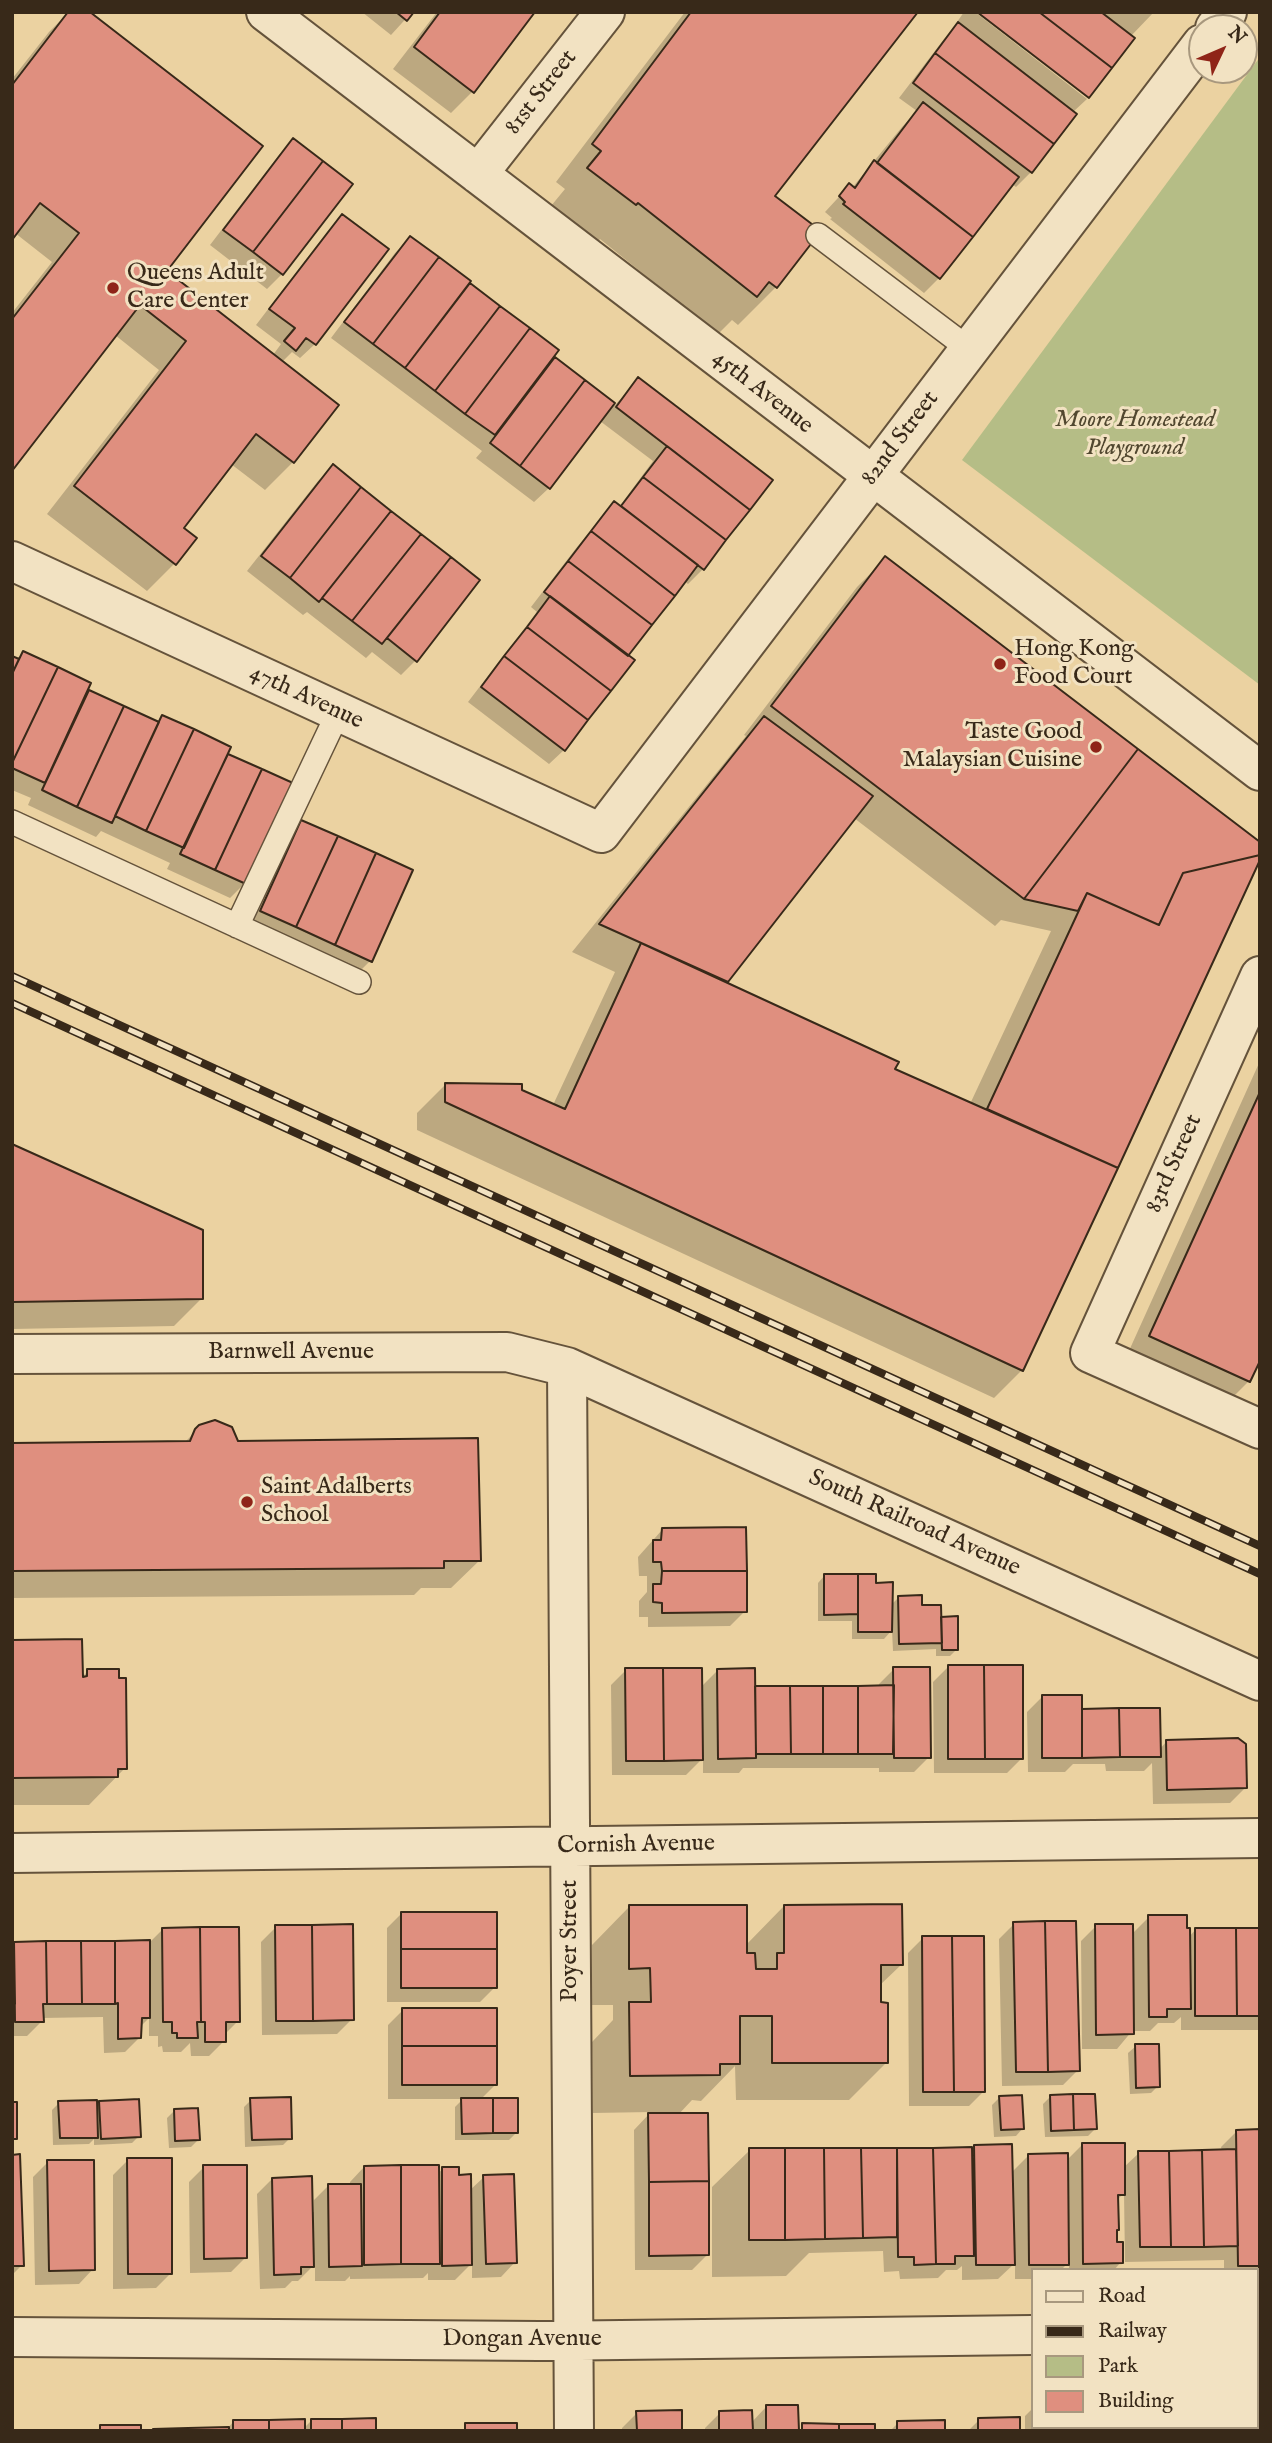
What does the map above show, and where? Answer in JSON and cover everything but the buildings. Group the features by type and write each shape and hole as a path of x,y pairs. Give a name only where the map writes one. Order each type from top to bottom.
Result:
{"street":[{"name":"45th Avenue","path":"265,12 1260,771"},
{"name":"81st Street","path":"478,174 605,12"},
{"name":"82nd Street","path":"601,834 1188,62"},
{"name":"47th Avenue","path":"12,561 601,834"},
{"name":"83rd Street","path":"1260,976 1090,1353 1260,1429"},
{"name":"Barnwell Avenue","path":"12,1354 508,1352 567,1367"},
{"name":"South Railroad Avenue","path":"567,1367 1260,1681"},
{"name":"Poyer Street","path":"567,1367 574,2431"},
{"name":"Cornish Avenue","path":"12,1853 1260,1838"},
{"name":"Dongan Avenue","path":"12,2336 574,2340 1030,2335"}],"lane":[{"path":"818,234 969,349"},
{"path":"237,926 338,713"},
{"path":"12,822 359,982"}],"green space":[{"name":"Moore Homestead Playground","path":"1260,57 1260,685 962,460 1240,84 1258,84"}],"railway":[{"path":"12,976 1260,1546"},
{"path":"12,1003 1260,1574"}],"place":[{"name":"Queens Adult Care Center","path":"113,288"},
{"name":"Hong Kong Food Court","path":"1000,664"},
{"name":"Taste Good Malaysian Cuisine","path":"1096,747"},
{"name":"Saint Adalberts School","path":"247,1502"}]}
